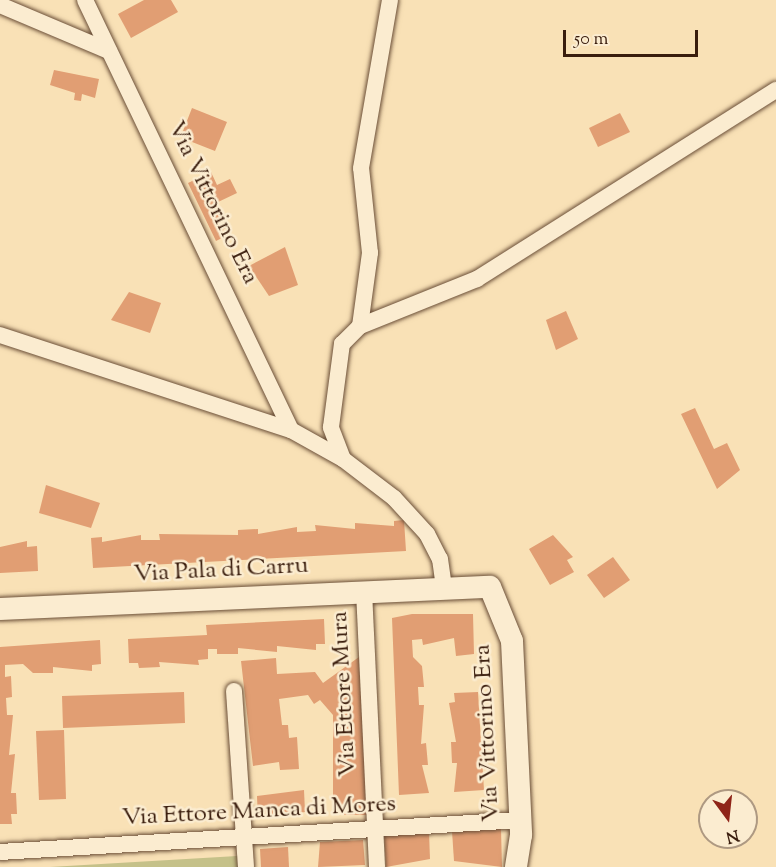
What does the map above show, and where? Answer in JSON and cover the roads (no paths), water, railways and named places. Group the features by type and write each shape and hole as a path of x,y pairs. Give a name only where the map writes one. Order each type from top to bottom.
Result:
{"street":[{"name":"Via Vittorino Era","path":"85,0 291,430"},
{"path":"360,326 370,253 361,168 390,0"},
{"path":"0,5 109,51"},
{"path":"343,459 331,427 340,354 342,344 360,326 477,279 776,90"},
{"path":"0,335 291,430 343,459 394,498 427,534 440,559 444,586"},
{"name":"Via Vittorino Era","path":"444,586 490,587 504,612 512,641 520,820 516,867"},
{"name":"Via Pala di Carru","path":"0,609 444,586"},
{"name":"Via Ettore Mura","path":"363,591 377,867"},
{"path":"234,691 246,867"},
{"name":"Via Ettore Manca di Mores","path":"0,852 520,820"}]}
